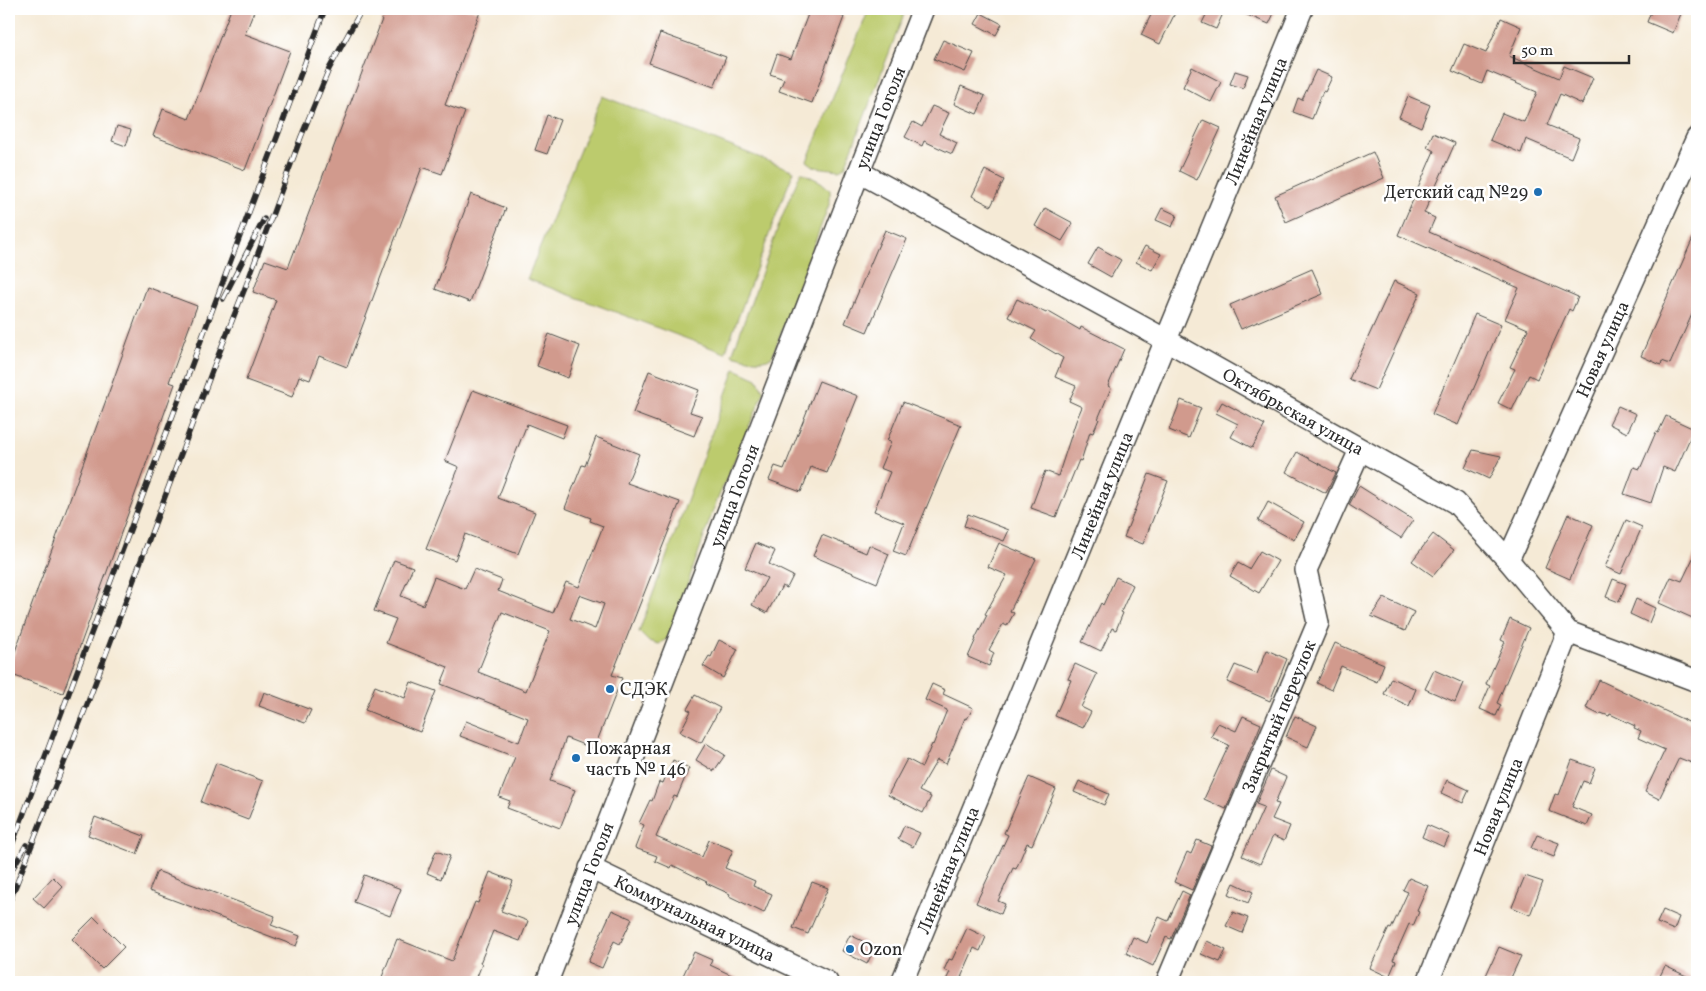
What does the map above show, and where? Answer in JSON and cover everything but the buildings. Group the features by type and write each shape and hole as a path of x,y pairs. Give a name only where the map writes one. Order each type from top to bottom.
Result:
{"street":[{"name":"улица Гоголя","path":"547,982 923,9"},
{"name":"Линейная улица","path":"902,982 1302,9"},
{"name":"Новая улица","path":"1508,560 1697,138"},
{"name":"Октябрьская улица","path":"859,172 1166,340 1456,503 1508,560 1568,632 1697,681"},
{"name":"Закрытый переулок","path":"1166,982 1318,623 1306,570 1360,450"},
{"name":"Новая улица","path":"1428,982 1568,632"},
{"name":"Коммунальная улица","path":"590,868 826,982"}],"green space":[{"path":"869,9 906,9 845,167 839,170 815,167 807,161"},
{"path":"602,96 794,171 725,353 527,279"},
{"path":"801,172 821,182 830,190 830,202 772,357 757,360 732,355 783,214"},
{"path":"735,369 757,379 764,392 715,505 669,637 659,644 648,641 639,632"}],"railway":[{"path":"9,853 325,9"},
{"path":"9,903 88,702 301,137 329,69 362,9"},
{"path":"223,299 264,219"},
{"path":"9,875 26,845"}],"place":[{"name":"Детский сад №29","path":"1538,192"},
{"name":"СДЭК","path":"610,689"},
{"name":"Пожарная часть № 146","path":"576,758"},
{"name":"Ozon","path":"850,949"}]}
